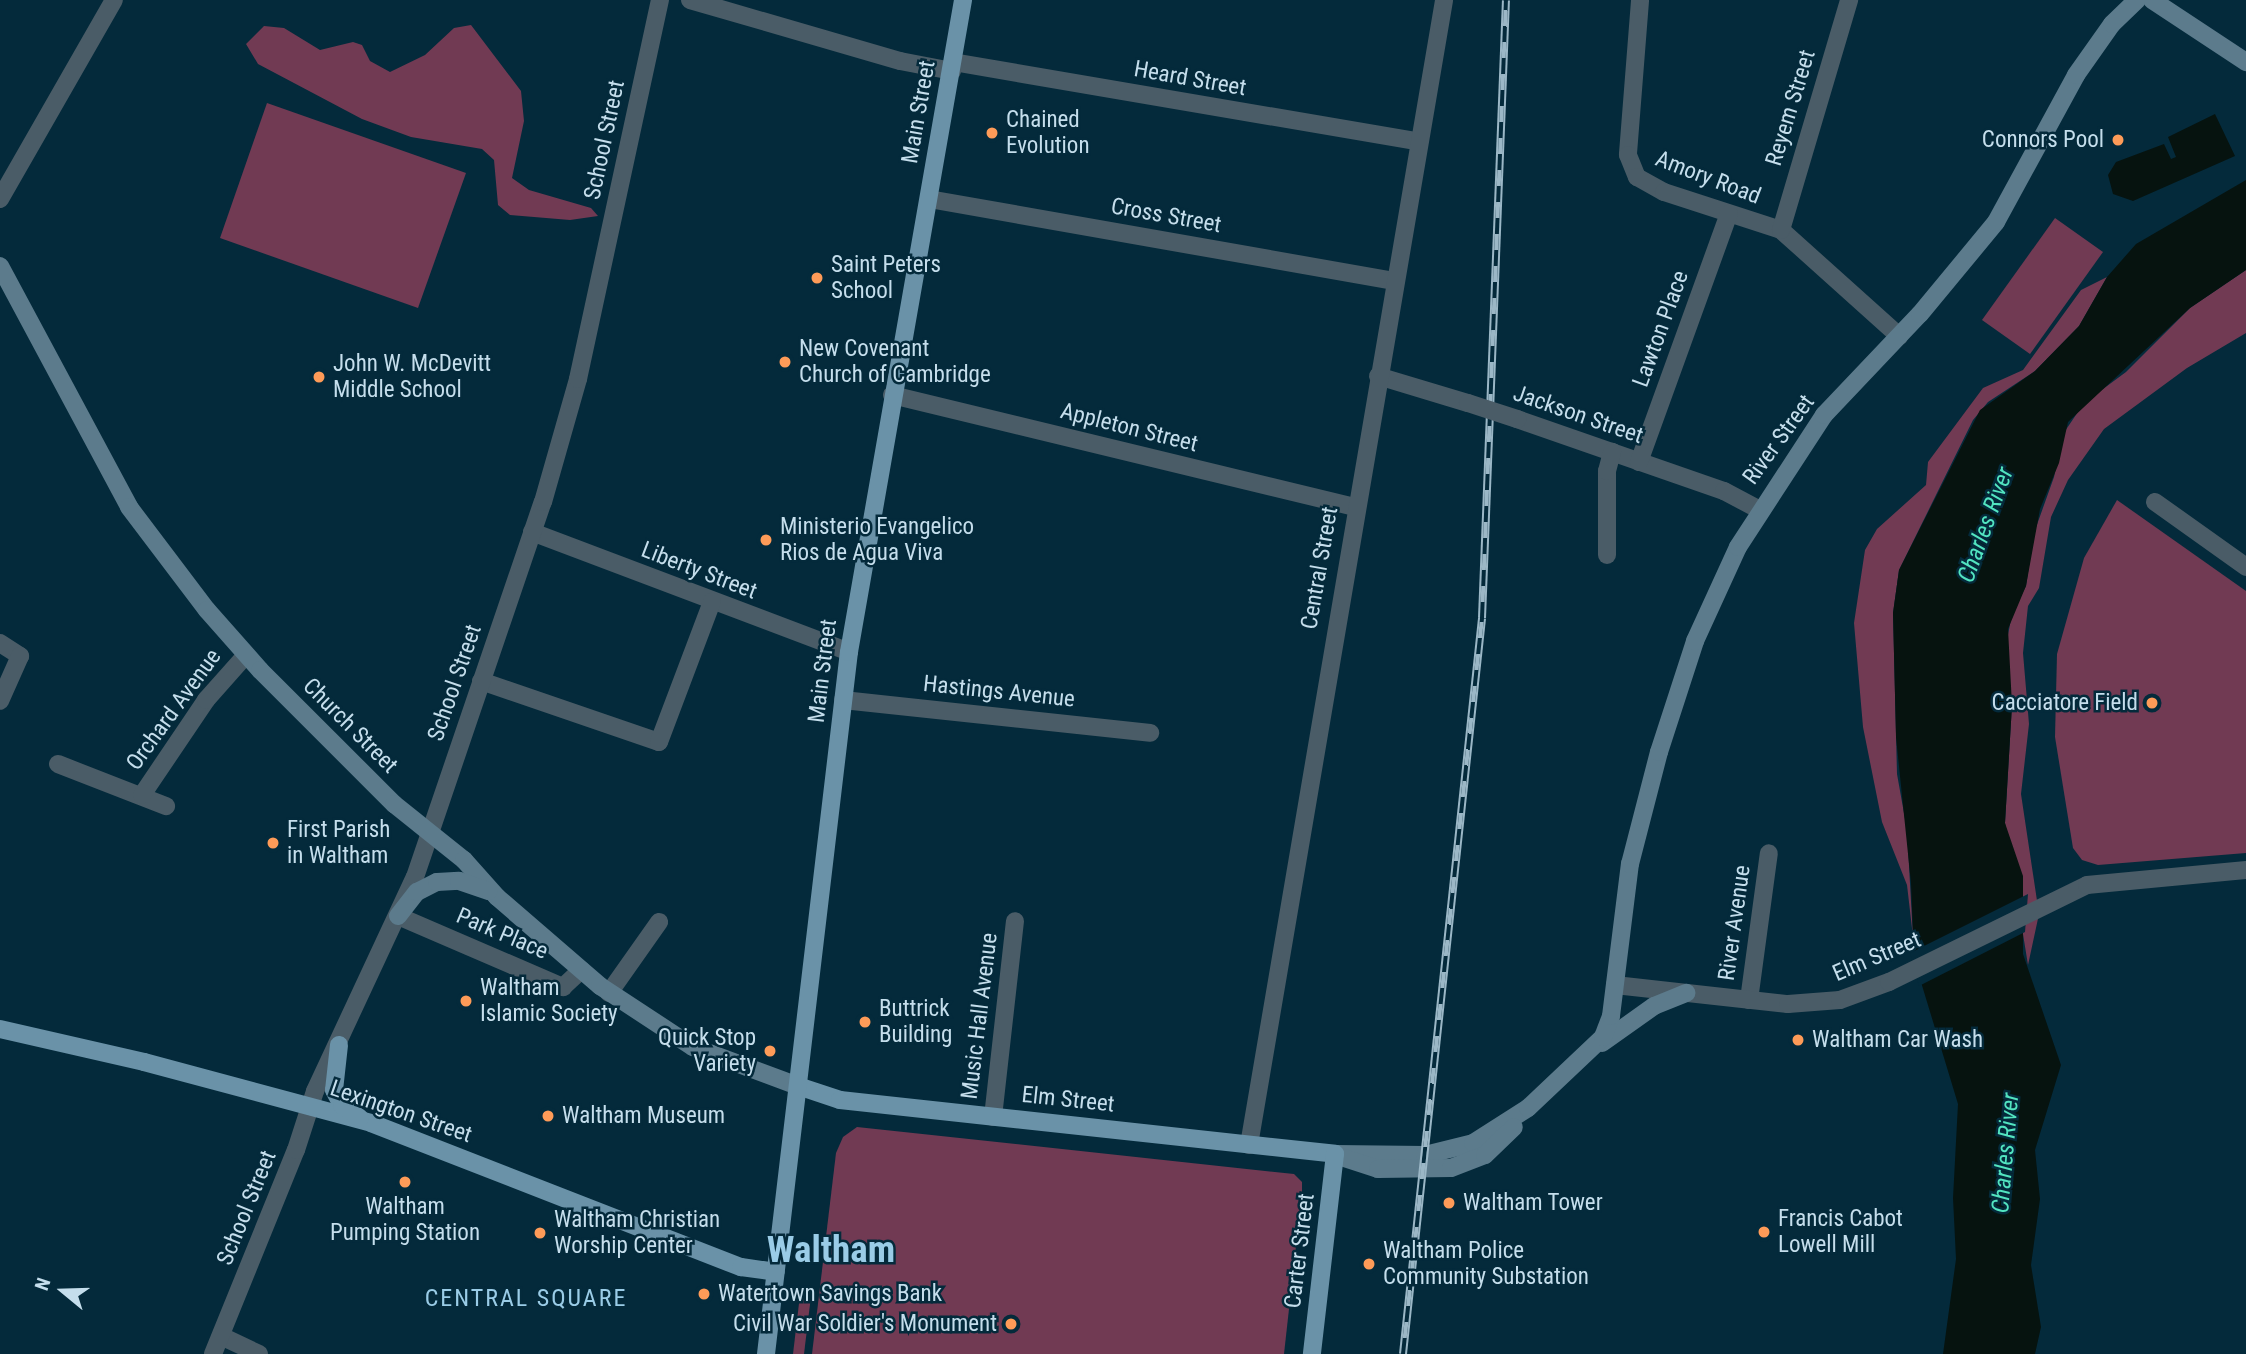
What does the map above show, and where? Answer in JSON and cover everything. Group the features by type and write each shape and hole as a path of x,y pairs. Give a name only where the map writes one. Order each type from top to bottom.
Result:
{"main road":[{"name":"Main Street","path":"766,1354 849,652 963,0"},
{"name":"River Street","path":"1615,985 1630,864 1669,717 1704,620 1759,510 1824,415 1899,336 1996,222 2076,75 2112,24 2137,0"},
{"path":"2152,0 2246,62"},
{"name":"Church Street","path":"0,266 129,507 246,655 394,804 464,860 497,897 609,993 693,1047 798,1086"},
{"path":"398,916 417,892 437,882 467,882 497,897"},
{"name":"Elm Street","path":"798,1086 836,1099 1335,1154 1450,1152 1495,1131 1537,1101 1593,1049 1608,1027 1615,985"},
{"path":"1593,1049 1654,1006 1686,993"},
{"name":"Lexington Street","path":"0,1029 144,1062 371,1123 741,1267 776,1272"},
{"path":"339,1045 335,1093 346,1108 371,1123"},
{"name":"Carter Street","path":"1312,1354 1335,1154"}],"street":[{"path":"0,199 114,0"},
{"name":"School Street","path":"213,1354 309,1107 398,916 532,532 576,388 660,0"},
{"name":"Heard Street","path":"690,0 900,61 953,67 1419,142"},
{"name":"Central Street","path":"1249,1145 1355,507 1444,0"},
{"name":"Reyem Street","path":"1781,230 1849,0"},
{"name":"Amory Road","path":"1640,1 1628,155 1633,170 1644,183 1664,192 1781,230 1899,336"},
{"name":"Cross Street","path":"929,199 1395,281"},
{"name":"Lawton Place","path":"1639,462 1729,214"},
{"name":"Jackson Street","path":"1378,376 1517,419 1724,491 1759,510"},
{"name":"Appleton Street","path":"892,395 1355,507"},
{"path":"1607,555 1607,471 1612,452"},
{"path":"2155,502 2246,567"},
{"name":"Liberty Street","path":"532,532 849,652"},
{"path":"481,681 659,742 712,602"},
{"path":"0,643 20,656 0,701"},
{"name":"Orchard Avenue","path":"142,795 206,700 246,655"},
{"name":"Hastings Avenue","path":"843,700 1150,733"},
{"name":"Orchard Avenue","path":"58,764 166,806"},
{"name":"River Avenue","path":"1749,1000 1769,853"},
{"name":"Elm Street","path":"1615,985 1749,1000 1823,1003 1889,982 2065,894 2113,879 2246,870"},
{"name":"Park Place","path":"398,916 562,987 581,970"},
{"name":"Music Hall Avenue","path":"993,1116 1015,920"},
{"path":"609,993 659,922"},
{"path":"221,1336 259,1354"}],"shaded area":[{"path":"471,25 521,91 524,121 512,178 529,190 591,208 598,216 570,220 510,215 498,205 494,160 482,149 411,137 362,119 258,64 246,44 264,26 284,28 320,50 353,42 362,45 370,61 390,72 425,55 454,28"},
{"path":"267,103 466,173 418,308 220,238"},
{"path":"2055,218 2103,252 2030,354 1982,320"},
{"path":"2246,270 2246,333 2187,368 2104,429 2068,480 2051,517 2039,588 2028,606 2023,653 2029,724 2021,794 2039,914 2028,965 2005,823 2012,705 2006,645 2012,614 2026,586 2034,533 2054,477 2063,434 2084,403 2126,372 2190,308"},
{"path":"2107,277 2079,326 2035,371 1988,402 1973,420 1899,570 1893,613 1897,774 1907,830 1913,937 1907,885 1882,822 1863,727 1854,623 1865,550 1877,529 1926,485 1928,462 1983,388 2023,370 2081,290"},
{"name":"Cacciatore Field","path":"2117,500 2246,591 2246,853 2098,865 2082,860 2073,848 2055,737 2057,654 2084,558"},
{"path":"857,1127 1294,1174 1302,1182 1302,1192 1284,1354 812,1354 836,1153 843,1137"},
{"path":"800,1295 811,1296 804,1354 793,1354"}],"water":[{"name":"Connors Pool","path":"2215,114 2235,156 2133,201 2113,194 2108,175 2116,162 2164,144 2171,159 2176,157 2168,137"},
{"name":"Charles River","path":"2246,180 2246,270 2190,308 2068,422 2059,463 2040,509 2026,586 2008,629 2012,705 2005,823 2023,876 2023,954 2061,1065 2035,1150 2040,1199 2031,1265 2041,1327 2035,1354 1943,1354 1956,1259 1953,1198 1958,1104 1914,959 1911,883 1896,737 1893,613 1899,570 1980,410 2035,371 2079,326 2107,277 2136,244"}],"pier":[{"path":"2028,894 2025,932 1919,986 1910,953"}],"railway":[{"path":"1403,1354 1482,618 1506,0"}],"place":[{"name":"Chained Evolution","path":"992,133"},
{"name":"Connors Pool","path":"2118,140"},
{"name":"Saint Peters School","path":"817,278"},
{"name":"New Covenant Church of Cambridge","path":"785,362"},
{"name":"John W. McDevitt Middle School","path":"319,377"},
{"name":"Ministerio Evangelico Rios de Agua Viva","path":"766,540"},
{"name":"Cacciatore Field","path":"2152,703"},
{"name":"First Parish in Waltham","path":"273,843"},
{"name":"Waltham Islamic Society","path":"466,1001"},
{"name":"Buttrick Building","path":"865,1022"},
{"name":"Waltham Car Wash","path":"1798,1040"},
{"name":"Quick Stop Variety","path":"770,1051"},
{"name":"Waltham Museum","path":"548,1116"},
{"name":"Waltham Pumping Station","path":"405,1182"},
{"name":"Waltham Tower","path":"1449,1203"},
{"name":"Francis Cabot Lowell Mill","path":"1764,1232"},
{"name":"Waltham Christian Worship Center","path":"540,1233"},
{"name":"Waltham Police Community Substation","path":"1369,1264"},
{"name":"Watertown Savings Bank","path":"704,1294"},
{"name":"Civil War Soldier's Monument","path":"1011,1324"}],"district":[{"name":"Waltham","path":"831,1250"},
{"name":"CENTRAL SQUARE","path":"526,1299"}]}
